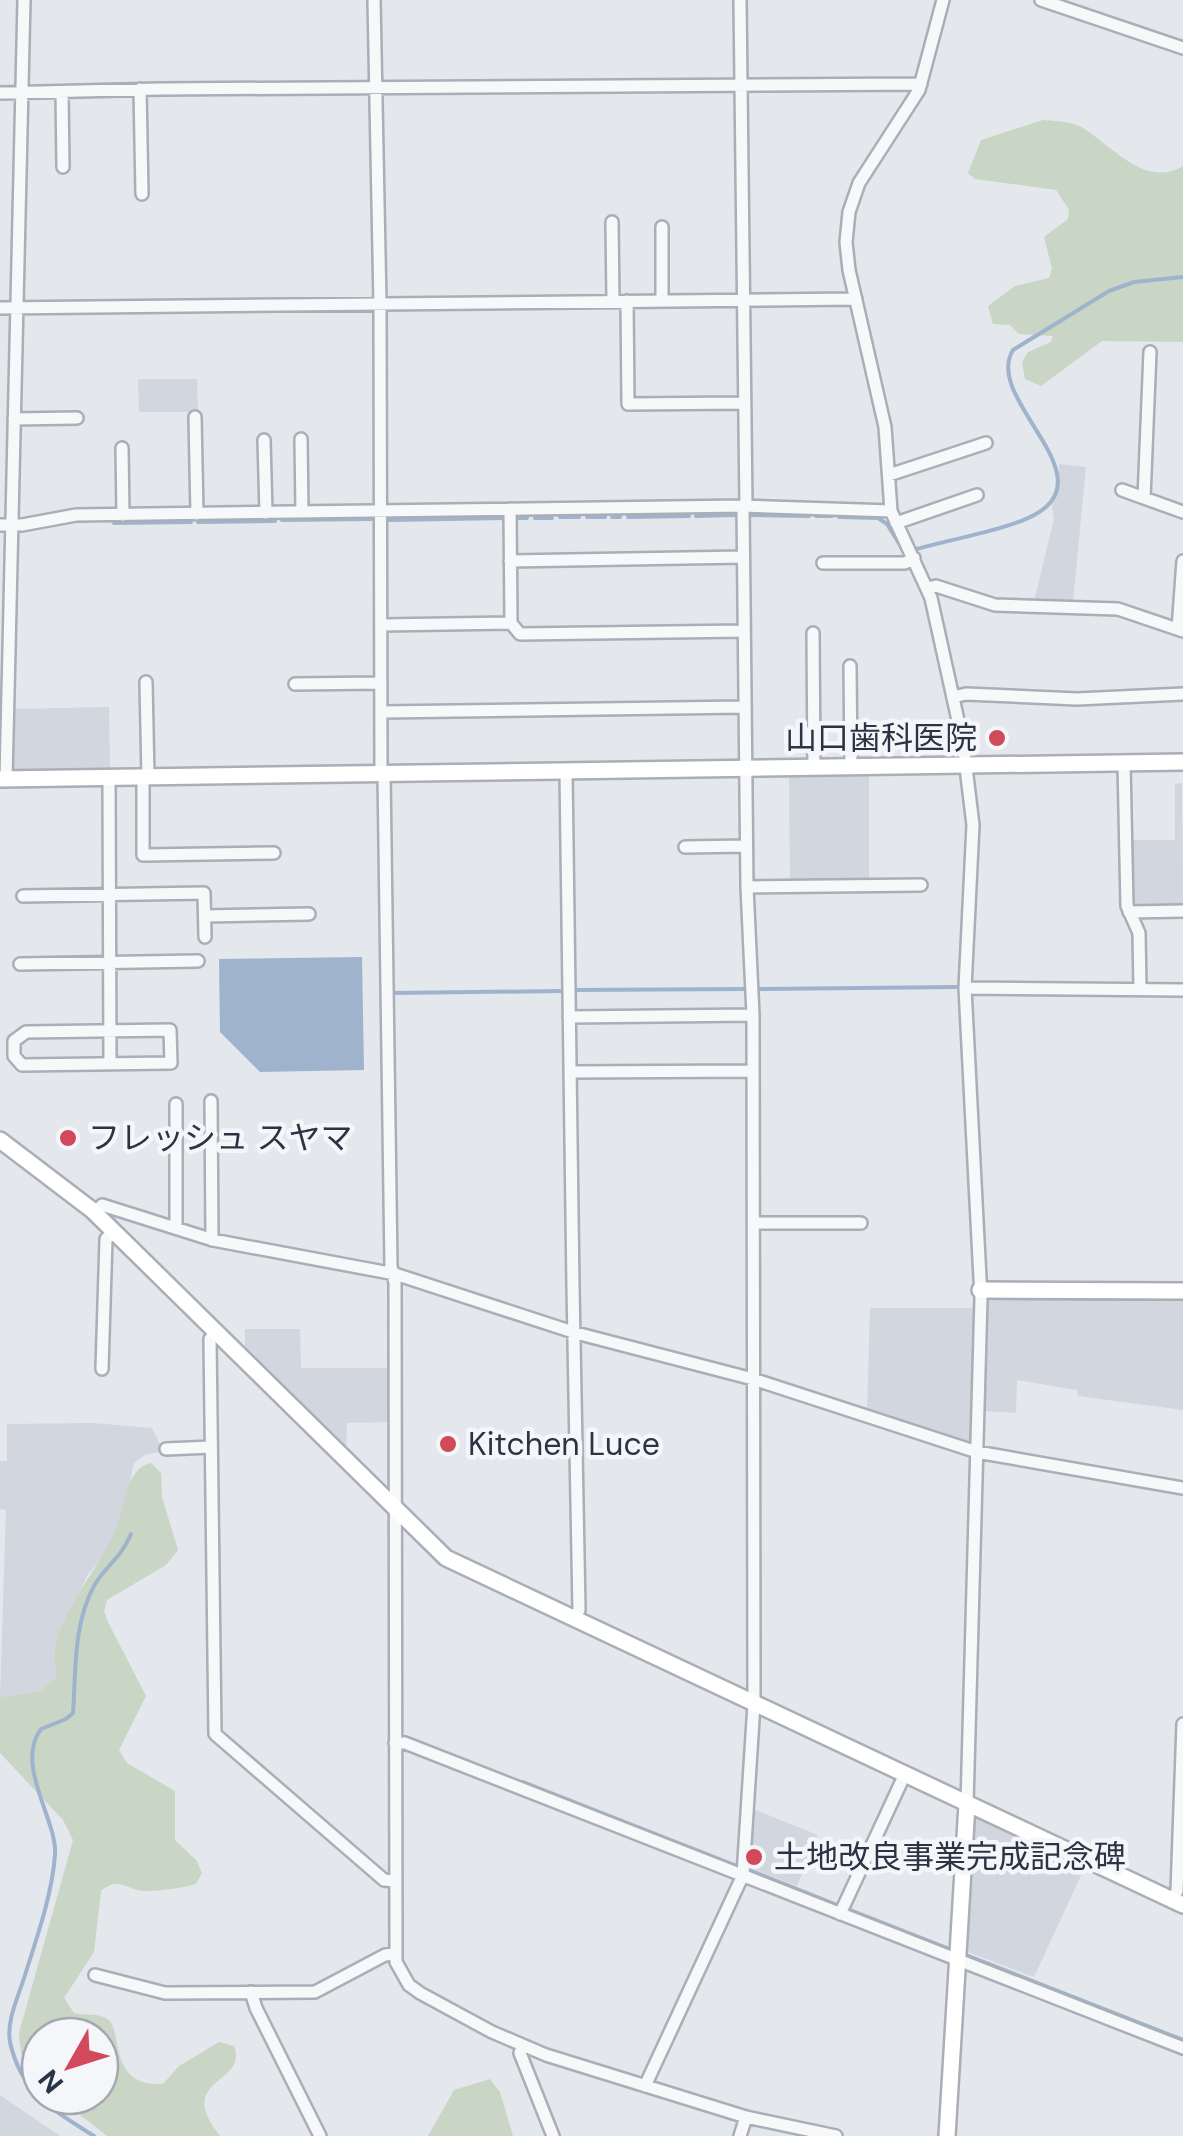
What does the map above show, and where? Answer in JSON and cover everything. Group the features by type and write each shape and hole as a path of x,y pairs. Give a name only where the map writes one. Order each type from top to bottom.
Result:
{"street":[{"path":"24,0 14,419 6,525 3,779 1183,762"},
{"path":"374,0 397,1512 394,1954 401,1974 420,1992 524,2046 746,2117 836,2136"},
{"path":"645,2086 742,1875 754,1704 753,1015 744,707 740,0"},
{"path":"943,0 921,84 853,198 846,242 886,427 894,517 928,588 966,765 973,833 966,988 980,1290 977,1452 967,1804 947,2136"},
{"path":"1040,0 1183,48"},
{"path":"0,93 921,84"},
{"path":"140,89 142,194"},
{"path":"62,92 64,167"},
{"path":"612,222 628,404 744,403"},
{"path":"662,227 662,301"},
{"path":"0,308 856,299"},
{"path":"1144,498 1150,352"},
{"path":"195,417 197,514"},
{"path":"14,419 77,418"},
{"path":"264,440 266,513"},
{"path":"301,440 302,512"},
{"path":"889,475 986,443"},
{"path":"122,448 123,515"},
{"path":"1122,490 1183,512"},
{"path":"6,525 76,516 744,506 894,517 977,495"},
{"path":"510,509 511,623 520,634 744,631"},
{"path":"510,561 743,558"},
{"path":"823,563 904,563 914,558"},
{"path":"928,588 936,586 996,605 1118,609 1180,630 1183,561"},
{"path":"382,625 511,623"},
{"path":"813,634 814,768"},
{"path":"850,666 851,767"},
{"path":"146,682 143,855 274,853"},
{"path":"295,684 382,683"},
{"path":"953,696 1076,698 1183,694"},
{"path":"382,712 744,707"},
{"path":"1124,763 1127,906 1138,933 1140,989"},
{"path":"566,771 576,1334 578,1610 574,1619"},
{"path":"109,778 110,1064"},
{"path":"686,847 746,846"},
{"path":"747,886 921,885"},
{"path":"23,896 204,893 205,937"},
{"path":"1130,912 1183,911"},
{"path":"205,916 308,914"},
{"path":"20,964 198,961"},
{"path":"966,988 1183,990"},
{"path":"569,1017 753,1015"},
{"path":"170,1030 170,1062 22,1064 14,1056 14,1041 26,1032 110,1031 170,1030"},
{"path":"570,1072 753,1071"},
{"path":"211,1101 212,1240"},
{"path":"176,1104 176,1228"},
{"path":"0,1140 95,1212 446,1558 1178,1902"},
{"path":"95,1212 102,1205 212,1240 393,1274 576,1334 753,1379 977,1452 1183,1488"},
{"path":"754,1224 862,1224"},
{"path":"102,1369 106,1239 114,1232"},
{"path":"980,1290 1183,1292"},
{"path":"216,1333 210,1339 214,1734 384,1880 394,1880"},
{"path":"166,1449 212,1447"},
{"path":"1178,1902 1183,1724"},
{"path":"395,1743 1183,2048"},
{"path":"840,1914 905,1774"},
{"path":"95,1975 165,1993 315,1992 384,1955 394,1954"},
{"path":"252,1992 256,2008 320,2136"},
{"path":"524,2046 520,2054 552,2136"},
{"path":"740,2136 746,2117"}],"shaded area":[{"path":"138,379 197,379 198,412 139,412"},
{"path":"1059,464 1086,467 1073,602 1034,601 1054,519 1052,506 1059,486"},
{"path":"109,707 110,770 11,771 11,709"},
{"path":"869,775 869,880 790,881 789,776"},
{"path":"1182,783 1183,906 1133,907 1132,840 1175,840 1175,784"},
{"path":"990,1300 1183,1301 1183,1410 1078,1396 1077,1390 1017,1380 1016,1413 984,1411"},
{"path":"870,1308 975,1308 971,1442 867,1413"},
{"path":"245,1329 300,1329 301,1368 389,1368 389,1422 347,1423 346,1452 245,1351"},
{"path":"93,1423 152,1428 163,1451 145,1455 134,1463 122,1517 106,1553 88,1574 54,1648 56,1679 39,1691 0,1697 6,1510 0,1509 0,1461 7,1461 7,1424"},
{"path":"753,1809 818,1835 797,1886 749,1867"},
{"path":"977,1816 1085,1867 1034,1977 965,1951 973,1818"},
{"path":"0,2095 20,2109 20,2116 31,2116 60,2136 0,2136"}],"green space":[{"path":"1043,120 1079,126 1143,169 1169,172 1183,166 1183,342 1102,341 1041,386 1025,379 1022,362 1028,352 1051,342 1053,336 1019,334 1010,325 993,324 988,306 1015,286 1049,278 1052,269 1044,237 1068,219 1069,210 1056,190 975,179 968,173 981,140"},
{"path":"151,1463 161,1473 162,1497 178,1550 166,1565 107,1600 104,1611 108,1622 146,1696 119,1750 127,1763 175,1791 175,1840 197,1861 202,1873 196,1884 179,1888 146,1891 118,1884 107,1886 101,1891 94,1952 64,1998 74,2013 102,2016 24,2016 73,1840 63,1820 0,1753 0,1697 39,1691 56,1679 55,1647 66,1617 116,1529 131,1481 142,1467"},
{"path":"219,2042 234,2046 236,2059 232,2068 215,2083 204,2103 220,2136 107,2136 82,2116 120,2116 120,2056 132,2076 163,2084 179,2066"},
{"path":"490,2079 500,2092 513,2136 428,2136 454,2090"}],"water":[{"path":"362,957 364,1070 260,1072 220,1032 219,959"}],"waterway":[{"path":"917,549 1025,519 1054,497 1058,478 1052,457 1014,391 1008,369 1013,350 1109,291 1134,282 1183,277"},
{"path":"696,516 736,515"},
{"path":"750,515 809,516"},
{"path":"628,517 689,516"},
{"path":"816,516 832,516"},
{"path":"560,517 579,517"},
{"path":"587,517 605,517"},
{"path":"612,517 620,517"},
{"path":"839,517 878,518 887,524 902,548"},
{"path":"389,520 505,518"},
{"path":"515,518 527,518"},
{"path":"535,518 552,518"},
{"path":"282,520 373,519"},
{"path":"198,522 275,521"},
{"path":"114,523 191,522"},
{"path":"756,989 956,987"},
{"path":"574,990 748,989"},
{"path":"393,993 563,991"},
{"path":"989,1298 1183,1299"},
{"path":"94,2136 52,2108 31,2087 15,2060 9,2034 47,1901 55,1855 34,1776 34,1743 41,1729 73,1713 82,1616 98,1579 131,1534"},
{"path":"523,1782 737,1866"},
{"path":"749,1870 837,1905"},
{"path":"850,1910 947,1948"},
{"path":"966,1955 1183,2040"}],"place":[{"name":"山口歯科医院","path":"997,738"},
{"name":"フレッシュ スヤマ","path":"68,1138"},
{"name":"Kitchen Luce","path":"448,1444"},
{"name":"土地改良事業完成記念碑","path":"754,1857"}]}
